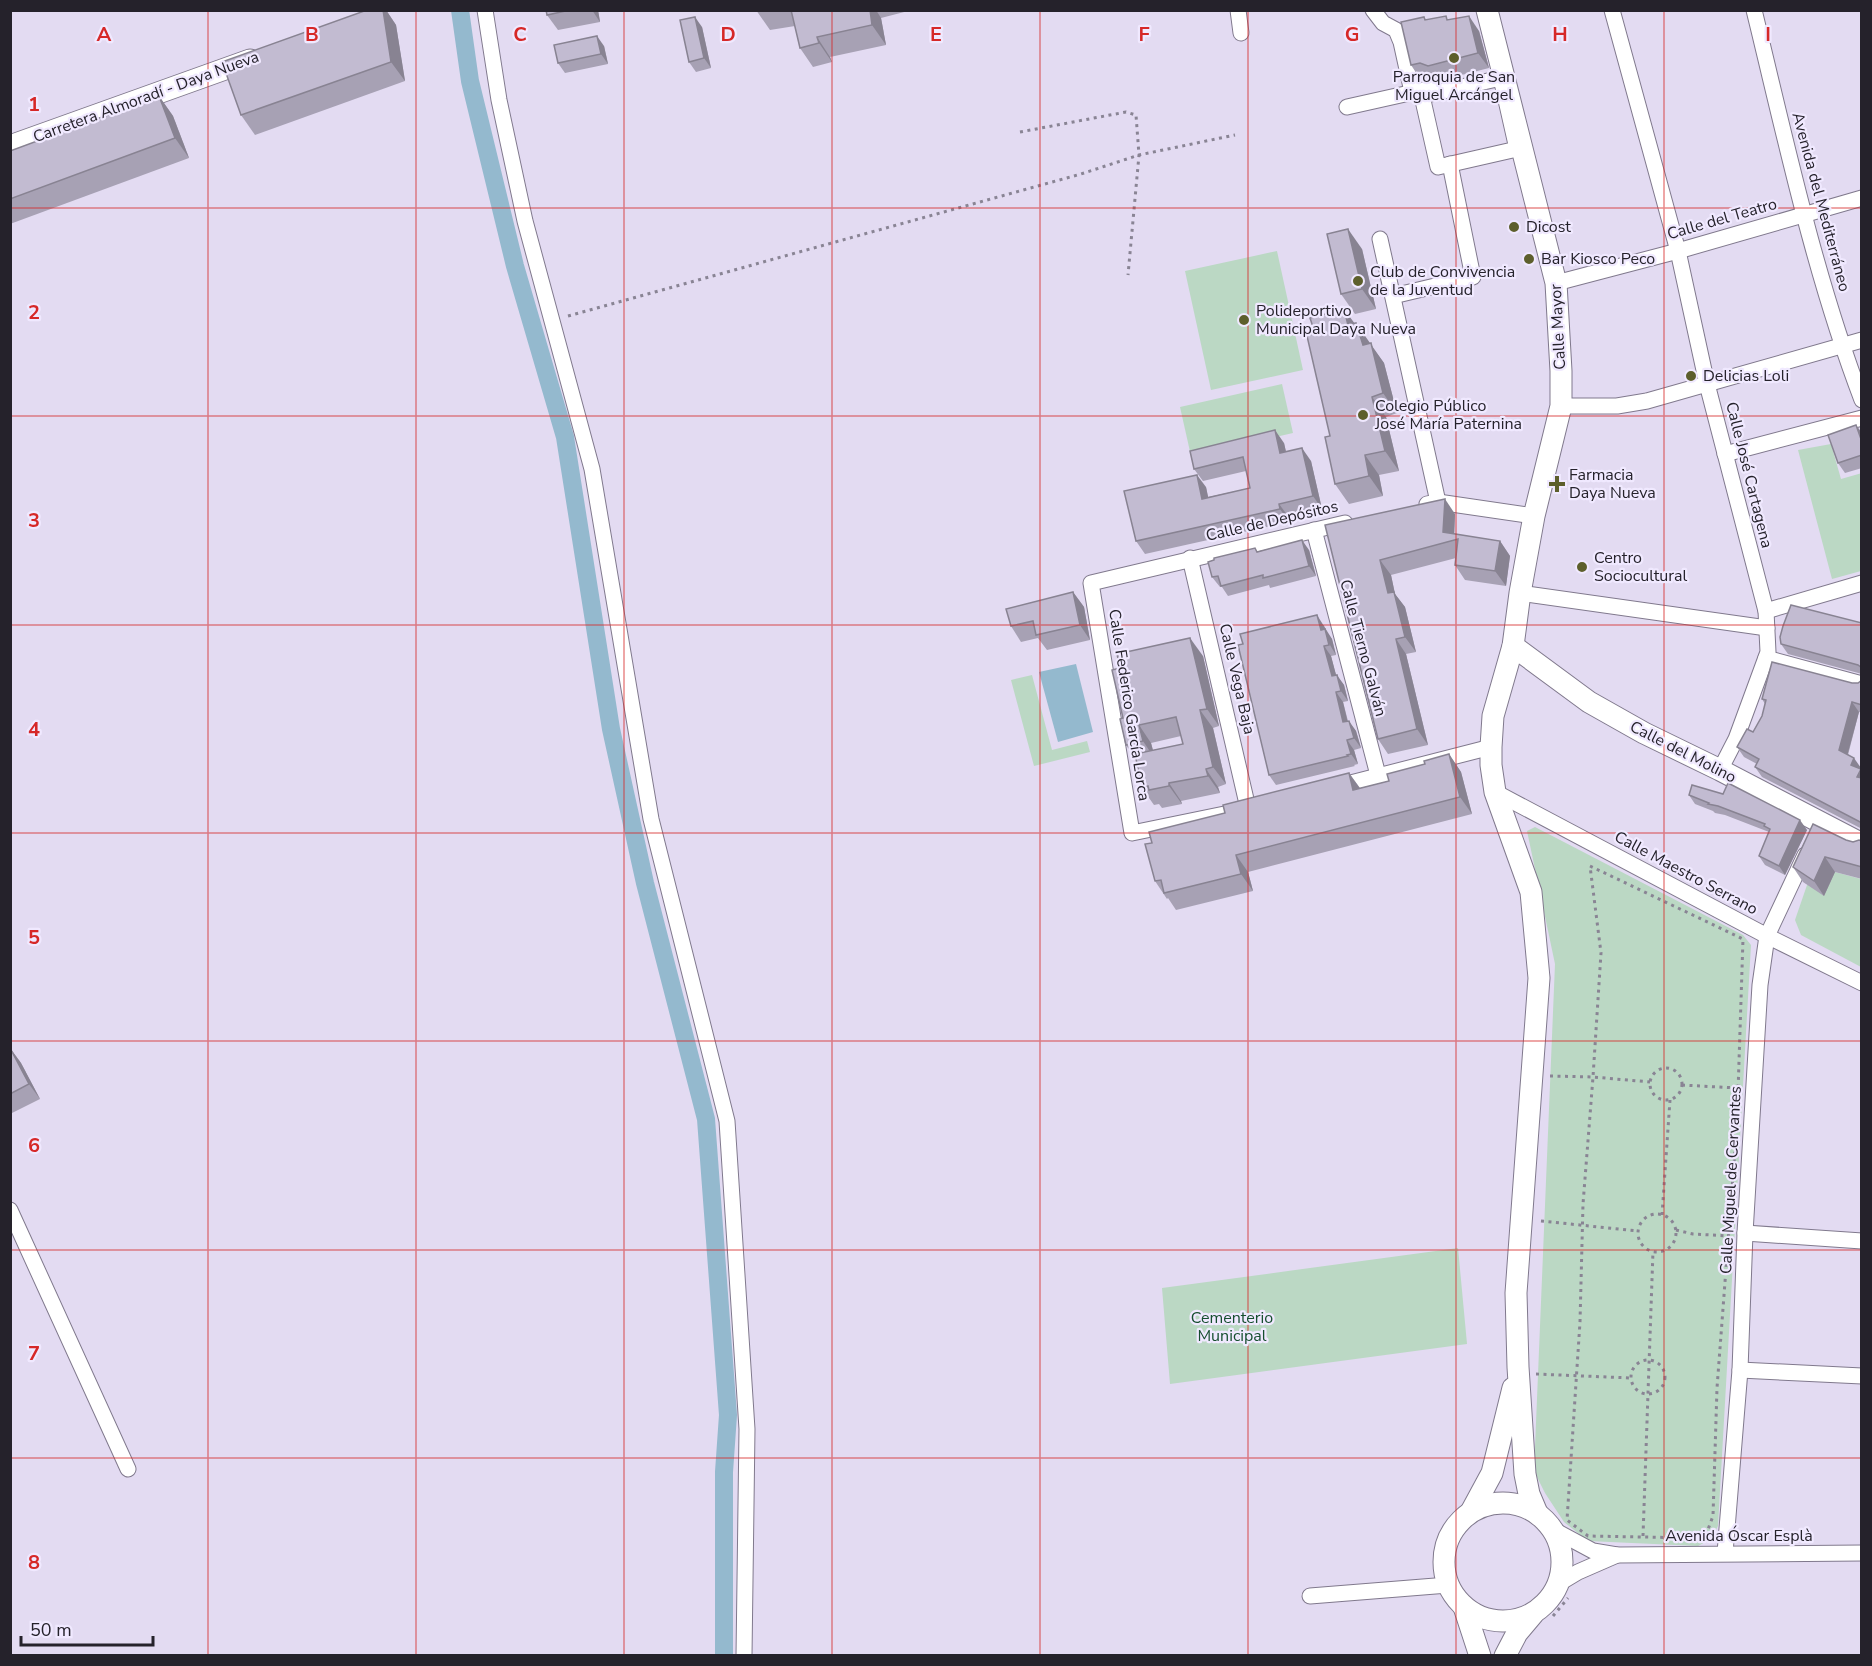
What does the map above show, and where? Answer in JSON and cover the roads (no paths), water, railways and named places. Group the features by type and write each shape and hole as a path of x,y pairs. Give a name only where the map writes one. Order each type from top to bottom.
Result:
{"street":[{"path":"485,10 499,100 525,221 592,469 651,819 728,1120 747,1429 744,1656"},
{"path":"1238,10 1241,33"},
{"path":"1373,10 1383,23 1396,30 1401,42 1412,92"},
{"name":"Calle Mayor","path":"1487,10 1556,283 1561,406 1534,516 1513,646 1493,716 1491,747 1495,792 1531,892 1539,978 1516,1293 1525,1370"},
{"name":"Calle José Cartagena","path":"1612,10 1678,250 1707,384 1766,611 1768,652 1736,739 1720,770"},
{"name":"Avenida del Mediterráneo","path":"1754,10 1804,214 1841,346 1862,400"},
{"name":"Carretera Almoradí - Daya Nueva","path":"10,146 272,52"},
{"path":"1347,107 1502,72"},
{"path":"1501,78 1517,149 1450,164 1438,167 1422,96 1501,78"},
{"path":"1393,296 1473,277 1450,164"},
{"name":"Calle del Teatro","path":"1556,283 1862,198"},
{"path":"1380,239 1438,502"},
{"path":"1561,406 1617,405 1647,400 1862,340"},
{"path":"1725,454 1862,418"},
{"path":"1416,507 1438,502 1534,516"},
{"name":"Calle de Depósitos","path":"1090,583 1359,520"},
{"name":"Calle Tierno Galván","path":"1314,530 1378,776"},
{"name":"Calle Vega Baja","path":"1132,833 1254,807 1190,558"},
{"name":"Calle Federico García Lorca","path":"1090,583 1132,833"},
{"path":"1766,611 1862,583"},
{"path":"1520,593 1767,628"},
{"name":"Calle del Molino","path":"1513,646 1589,702 1644,733 1720,770 1816,832 1862,844"},
{"path":"1766,658 1862,684"},
{"path":"1324,789 1491,747"},
{"name":"Calle Maestro Serrano","path":"1495,792 1767,936 1862,983"},
{"name":"Calle Miguel de Cervantes","path":"1725,1553 1740,1370 1745,1233 1760,985 1767,936 1816,832"},
{"path":"10,1210 128,1469"},
{"path":"1745,1233 1862,1240"},
{"path":"1472,1510 1492,1473 1525,1370"},
{"path":"1525,1370 1525,1474 1529,1494 1537,1513"},
{"path":"1740,1370 1862,1376"},
{"path":"1505,1656 1517,1634 1542,1617 1549,1600 1563,1591 1560,1546 1552,1529 1537,1513 1522,1505 1505,1502 1488,1504 1472,1510 1451,1532 1444,1549 1443,1567 1454,1597 1464,1607 1480,1617 1499,1621 1542,1617"},
{"name":"Avenida Óscar Esplà","path":"1552,1529 1593,1551 1623,1555 1862,1553"},
{"name":"Avenida Óscar Esplà","path":"1563,1591 1578,1572 1623,1555"},
{"path":"1310,1596 1448,1584"},
{"path":"1464,1607 1480,1656"}],"water":[{"path":"1076,664 1093,732 1058,742 1039,672"}],"waterway":[{"path":"460,10 470,81 515,266 565,437 611,729 645,883 706,1119 728,1415 724,1472 724,1656"}],"place":[{"name":"Parroquia de San Miguel Arcángel","path":"1454,58"},
{"name":"Dicost","path":"1514,227"},
{"name":"Bar Kiosco Peco","path":"1529,259"},
{"name":"Club de Convivencia de la Juventud","path":"1358,281"},
{"name":"Polideportivo Municipal Daya Nueva","path":"1244,320"},
{"name":"Delicias Loli","path":"1691,376"},
{"name":"Colegio Público José María Paternina","path":"1363,415"},
{"name":"Farmacia Daya Nueva","path":"1557,484"},
{"name":"Centro Sociocultural","path":"1582,567"}],"park label":[{"name":"Cementerio Municipal","path":"1232,1327"}]}
